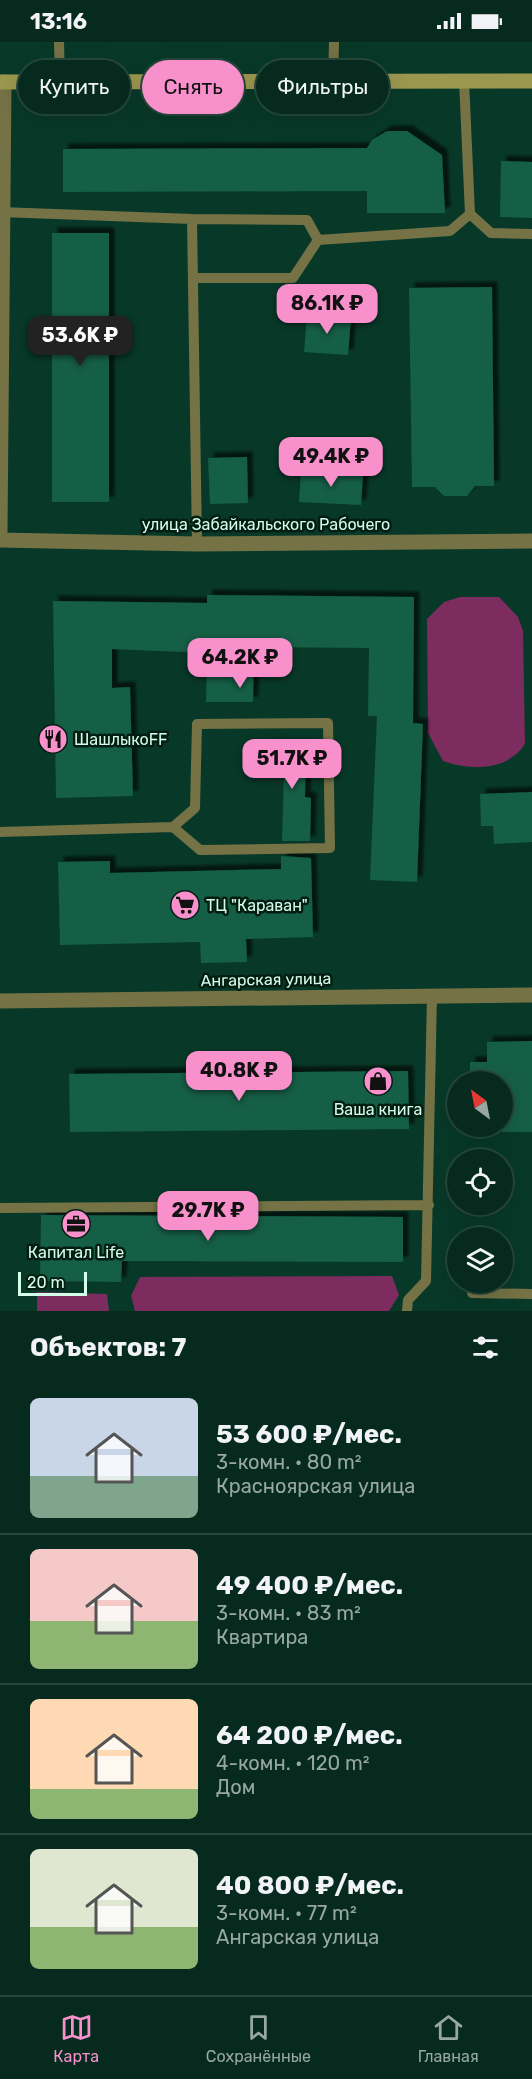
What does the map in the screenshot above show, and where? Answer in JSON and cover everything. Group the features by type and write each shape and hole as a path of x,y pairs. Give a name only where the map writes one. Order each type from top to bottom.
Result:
{"main road":[{"path":"389,80 532,81"},
{"path":"130,81 256,81"},
{"path":"2,82 18,82"}],"street":[{"path":"0,532 2,82"},
{"name":"улица Забайкальского Рабочего","path":"0,540 197,543 532,541"},
{"name":"Ангарская улица","path":"0,1001 432,995 532,996"}],"lane":[{"path":"59,42 59,60"},
{"path":"334,42 334,60"},
{"path":"464,80 470,214 491,233 532,234"},
{"path":"2,212 192,219 307,220 318,240"},
{"path":"318,240 450,231 470,214"},
{"path":"192,219 197,543"},
{"path":"193,278 293,278 318,240"},
{"path":"0,832 172,827 195,808 197,724 328,723 330,848 200,850 172,827"},
{"path":"406,1311 408,1300 426,1281 432,995"},
{"path":"0,1208 429,1205"},
{"path":"472,1293 532,1294"}],"shaded area":[{"path":"460,597 499,597 518,617 523,631 525,744 517,753 499,764 477,767 443,761 428,733 427,619 444,602"},
{"path":"392,1276 399,1295 389,1311 135,1311 131,1296 140,1277"},
{"path":"37,1292 107,1294 109,1311 37,1311"}],"building":[{"path":"387,131 407,131 442,155 445,213 367,213 367,191 63,192 63,149 367,148 372,140"},
{"path":"501,161 532,162 532,218 500,217"},
{"path":"52,233 109,233 109,502 52,502"},
{"path":"492,287 494,486 475,486 467,496 444,496 435,487 412,487 409,288"},
{"path":"307,315 351,318 348,355 304,352"},
{"path":"247,457 248,503 210,504 208,458"},
{"path":"301,472 363,475 361,505 299,502"},
{"path":"207,595 414,597 413,723 423,724 417,882 370,880 377,716 368,716 369,648 254,647 253,702 206,702 207,653 112,649 112,688 130,687 133,796 56,798 53,601 207,603"},
{"path":"267,745 306,746 305,797 311,798 310,841 282,841 284,772 266,771"},
{"path":"532,792 532,842 494,844 493,826 481,826 480,794"},
{"name":"ТЦ \"Караван\"","path":"281,856 311,858 313,937 246,939 247,962 201,963 200,942 60,945 58,862 110,861 110,873 281,869"},
{"path":"532,1041 532,1132 513,1132 513,1071 470,1071 470,1062 487,1062 487,1042"},
{"path":"408,1071 409,1129 70,1132 69,1074"},
{"path":"41,1215 403,1217 403,1262 122,1261 121,1282 40,1281"}],"place":[{"name":"ШашлыкоFF","path":"53,739"},
{"name":"ТЦ \"Караван\"","path":"185,905"},
{"name":"Ваша книга","path":"378,1081"},
{"name":"Капитал Life","path":"76,1224"}]}
